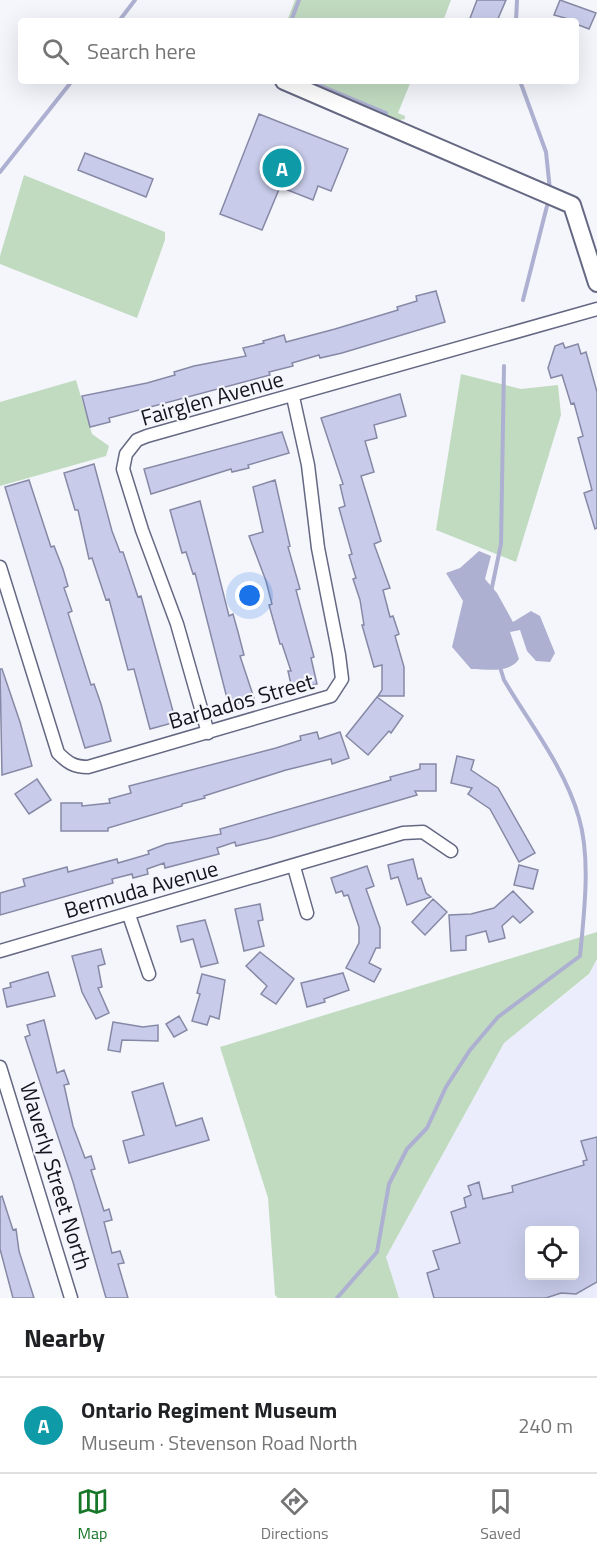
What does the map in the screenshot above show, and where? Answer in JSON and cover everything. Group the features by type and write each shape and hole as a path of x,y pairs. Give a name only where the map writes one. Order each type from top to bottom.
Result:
{"street":[{"path":"291,84 572,205 597,283"},
{"name":"Fairglen Avenue","path":"208,734 177,624 127,487 123,462 132,446 147,436 293,397 597,309"},
{"name":"Barbados Street","path":"0,567 58,753 68,763 88,767 318,702 331,696 342,679 318,548 308,465 293,397"},
{"name":"Bermuda Avenue","path":"0,951 413,832 432,836 451,851"},
{"path":"294,867 307,913"},
{"path":"129,915 149,974"},
{"name":"Waverly Street North","path":"0,1067 5,1099 71,1298"}],"shaded area":[{"path":"597,959 597,1298 399,1298 386,1257 504,1043 589,975"}],"green space":[{"path":"295,0 451,0 444,18 288,18"},
{"path":"308,84 410,84 398,113 405,116 405,119 395,121"},
{"path":"24,175 165,232 165,240 137,318 0,264 0,256"},
{"path":"461,374 521,389 558,385 561,415 516,562 436,530"},
{"path":"76,380 92,434 109,446 106,456 0,486 0,402"},
{"path":"597,932 597,959 589,974 504,1043 386,1257 399,1298 278,1298 275,1295 268,1198 220,1047"}],"water":[{"path":"479,551 491,556 485,579 497,593 513,622 531,611 540,616 555,653 550,662 536,661 527,651 520,630 510,632 519,659 515,664 504,669 471,669 452,647 463,601 446,573 460,568"}],"building":[{"path":"477,0 506,0 498,18 470,18"},
{"path":"560,0 596,13 589,29 579,25 579,18 554,15"},
{"path":"259,114 348,149 331,191 318,186 313,200 280,187 262,230 220,214"},
{"path":"85,153 153,179 146,197 78,170"},
{"path":"436,291 445,322 342,353 320,358 319,355 292,363 293,366 269,372 270,375 109,418 110,422 90,427 82,396 147,383 175,375 174,372 194,366 246,356 243,348 264,343 263,341 284,335 286,342 335,329 398,310 397,307 417,301 416,296"},
{"path":"563,343 565,348 578,344 581,354 586,352 597,392 597,528 595,529 584,493 592,490 578,438 583,436 574,403 571,404 562,375 551,378 548,368 555,346"},
{"path":"400,394 406,416 374,425 377,438 365,441 374,472 361,476 381,541 374,544 390,588 383,590 390,617 393,616 399,634 395,636 404,667 404,696 378,696 382,690 382,665 374,667 362,625 364,625 360,600 353,579 356,578 349,555 352,554 339,508 345,506 340,485 343,484 321,418"},
{"path":"282,432 289,453 248,465 249,468 232,472 231,469 151,494 144,469"},
{"path":"94,464 112,531 120,552 123,552 138,597 141,596 176,722 150,729 134,669 128,670 109,599 106,600 92,558 89,559 78,510 75,510 64,473"},
{"path":"29,480 51,547 54,546 63,569 68,586 64,588 72,611 68,613 91,685 94,684 101,704 111,741 85,748 5,487"},
{"path":"275,480 290,546 288,547 300,589 296,590 314,657 311,658 317,684 292,689 288,671 291,671 282,644 280,644 269,605 272,604 266,581 249,536 263,532 253,487"},
{"path":"200,501 229,616 233,614 244,655 240,656 254,698 229,706 195,573 193,574 186,552 182,553 170,510"},
{"path":"0,669 2,669 20,722 32,766 2,775"},
{"path":"377,697 403,716 391,733 389,731 368,755 346,736"},
{"path":"317,732 319,739 340,732 349,758 332,764 331,759 286,770 204,796 205,798 182,804 182,806 108,828 108,831 61,831 61,803 82,803 82,806 110,803 109,799 131,793 129,786 276,748 301,740 300,736"},
{"path":"457,756 474,760 471,770 498,788 535,853 519,862 490,809 468,794 472,788 451,783"},
{"path":"420,764 436,764 436,791 415,791 417,795 270,838 236,846 235,842 217,848 219,854 165,868 164,863 147,869 148,874 133,878 132,874 112,879 113,883 0,915 0,893 25,886 23,879 67,867 68,872 117,859 118,863 149,854 148,851 166,844 221,834 220,829 391,780 390,777 420,769"},
{"path":"37,779 51,800 29,814 15,794"},
{"path":"413,859 418,879 421,878 426,893 431,897 407,905 398,877 391,879 388,865"},
{"path":"519,865 538,870 533,889 514,885"},
{"path":"367,866 374,886 366,889 380,928 380,948 376,948 369,963 381,969 374,982 346,968 359,943 359,927 348,895 344,896 342,891 336,893 331,878"},
{"path":"513,891 533,912 520,923 513,916 502,926 505,938 489,942 486,931 466,936 466,950 451,951 449,915 471,914 494,908"},
{"path":"433,899 447,912 425,935 412,922"},
{"path":"260,904 263,920 258,921 264,946 244,951 235,909"},
{"path":"205,920 218,963 201,967 193,939 181,942 177,926"},
{"path":"101,949 105,964 98,966 102,987 98,988 109,1013 96,1019 82,992 72,956"},
{"path":"260,952 294,979 276,1004 261,994 267,986 246,966"},
{"path":"48,972 55,996 7,1007 3,989 11,987 10,983"},
{"path":"343,973 349,990 324,999 325,1002 307,1007 301,983"},
{"path":"202,974 225,980 219,1019 210,1016 207,1025 192,1021 200,994 197,993"},
{"path":"179,1016 187,1030 174,1037 166,1024"},
{"path":"44,1020 57,1073 64,1070 69,1084 64,1085 73,1126 85,1158 91,1156 95,1169 91,1170 104,1211 109,1209 112,1220 104,1222 112,1253 120,1251 124,1263 118,1264 128,1298 106,1298 73,1182 25,1037 30,1035 27,1025"},
{"path":"113,1022 143,1027 158,1025 158,1041 122,1040 120,1052 108,1050"},
{"path":"163,1083 176,1126 202,1118 209,1140 129,1163 123,1141 144,1135 132,1092"},
{"path":"597,1137 597,1282 576,1294 561,1293 546,1298 434,1298 427,1273 439,1269 433,1251 460,1243 451,1212 466,1207 464,1198 471,1195 468,1186 479,1182 483,1199 513,1192 512,1186 584,1165 583,1161 587,1160 581,1141"},
{"path":"2,1196 13,1230 16,1229 19,1251 34,1298 13,1298 0,1249 0,1197"}],"waterway":[{"path":"121,18 135,0"},
{"path":"292,18 299,0"},
{"path":"516,18 517,0"},
{"path":"0,172 70,84"},
{"path":"316,84 386,113"},
{"path":"521,84 546,152 550,190"},
{"path":"523,300 547,206"},
{"path":"491,592 501,544 504,366"},
{"path":"337,1298 377,1252 389,1184 407,1149 427,1128 446,1087 470,1050 498,1017 580,956 586,869 579,818 556,764 504,680 500,667"}],"place":[{"name":"Ontario Regiment Museum","path":"282,168"}]}
